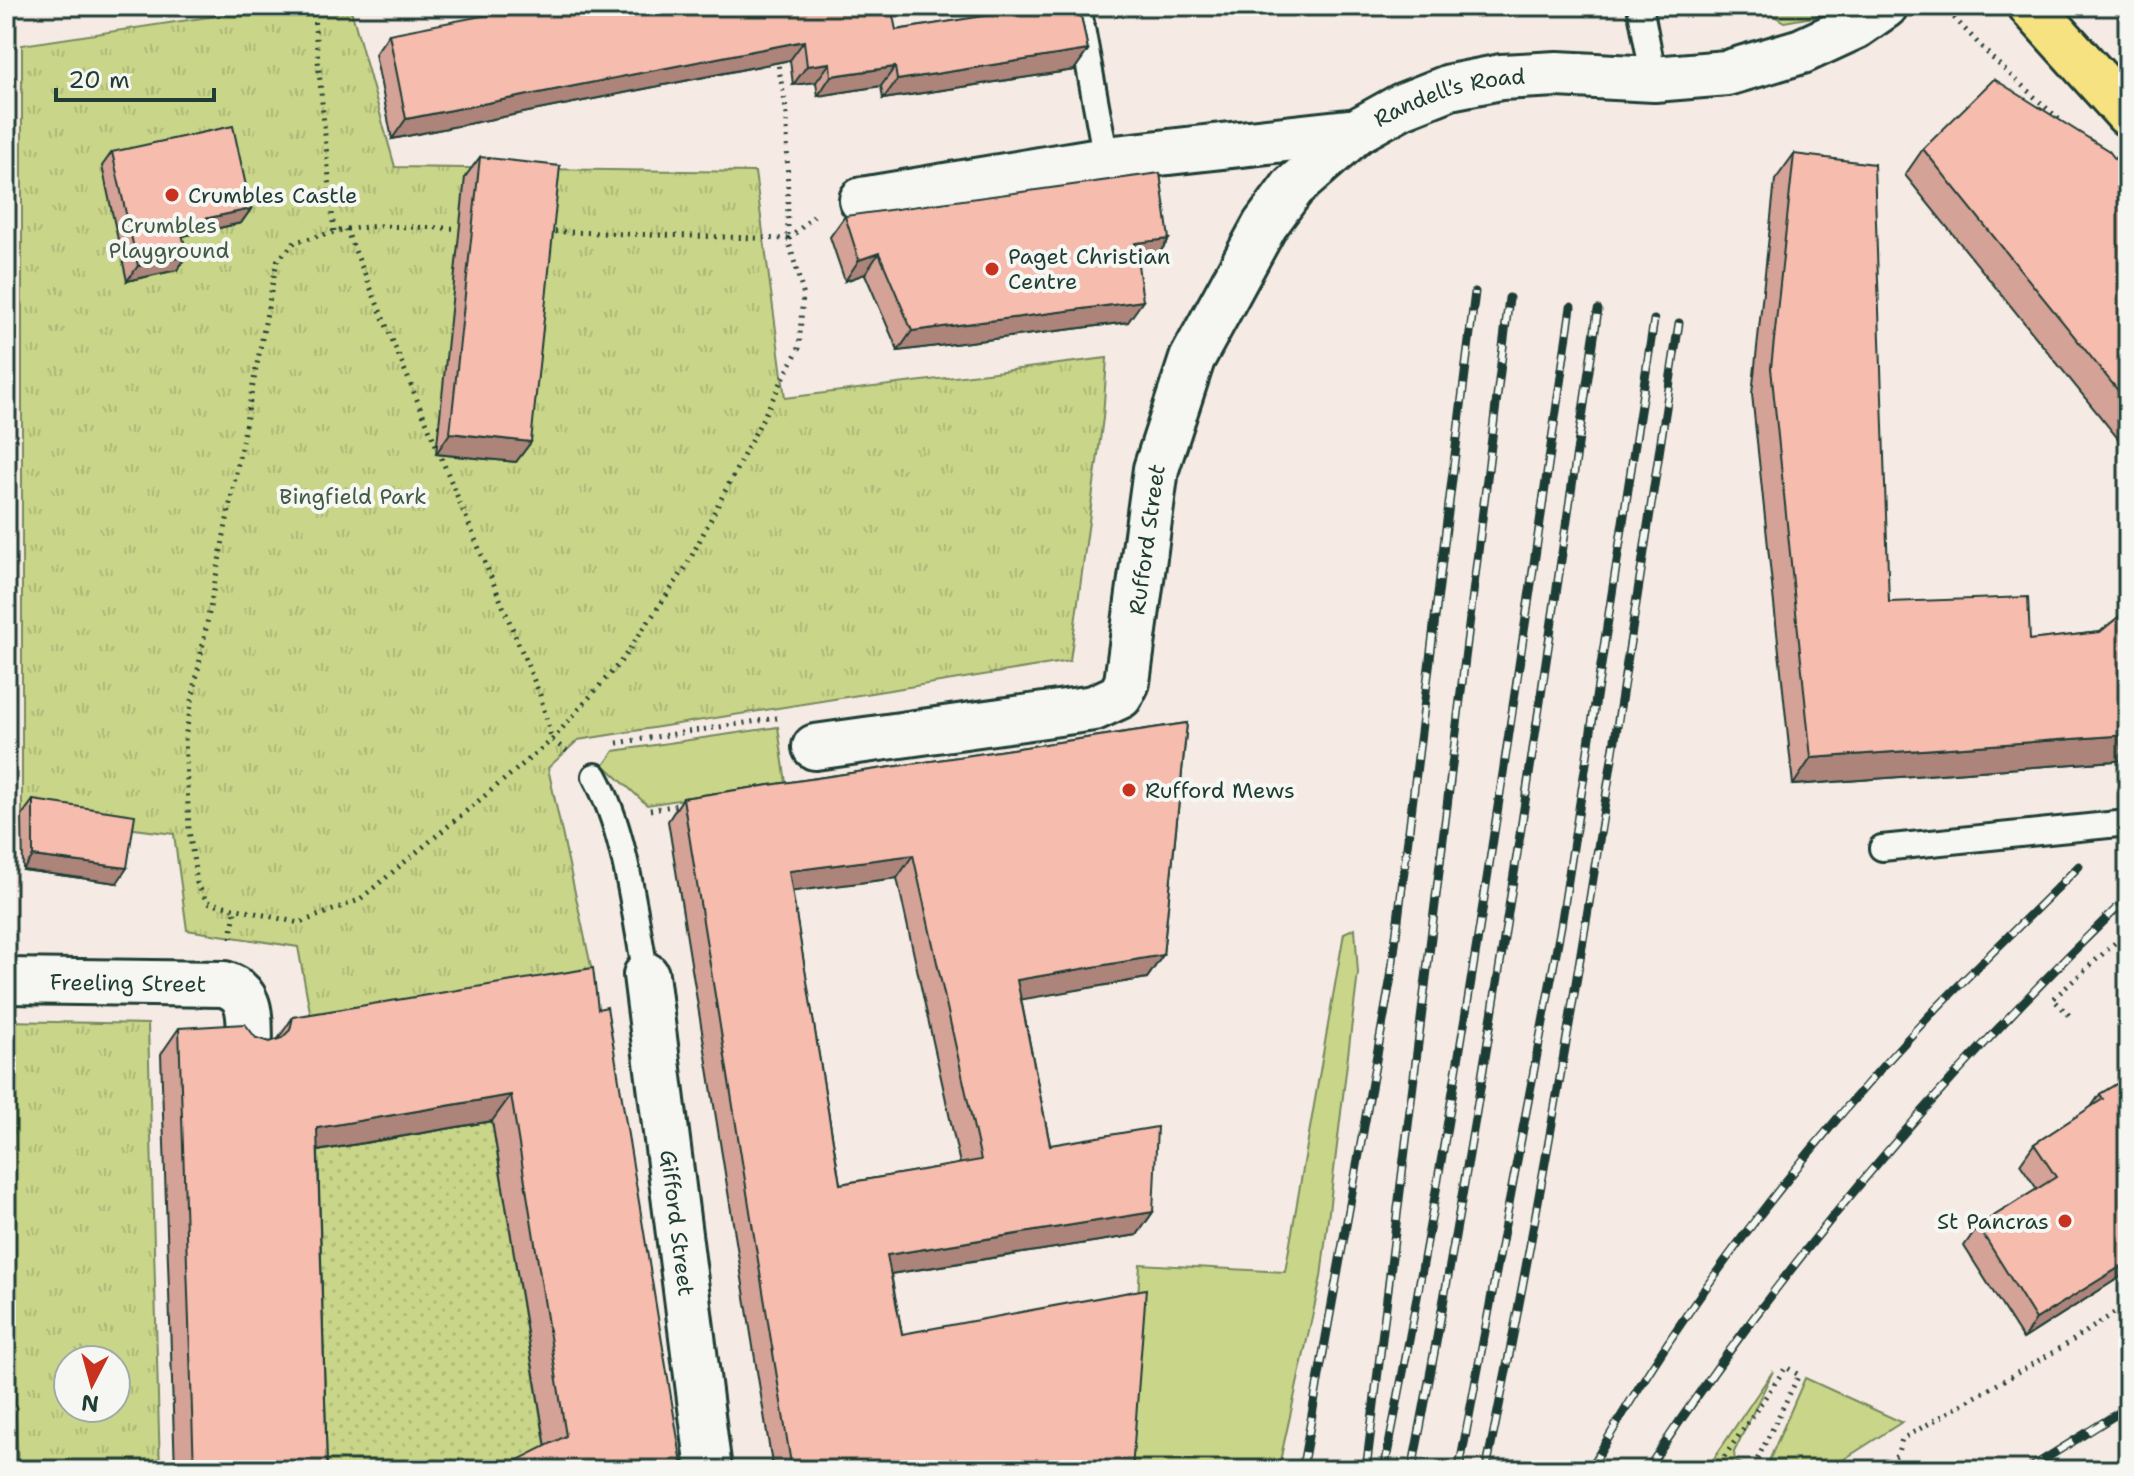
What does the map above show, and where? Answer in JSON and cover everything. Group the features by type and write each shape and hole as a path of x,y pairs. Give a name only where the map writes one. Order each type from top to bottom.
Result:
{"main road":[{"path":"2031,6 2128,114"}],"street":[{"name":"Randell's Road","path":"862,200 1106,159 1357,131 1402,106 1450,87 1501,77 1557,74 1654,79 1703,76 1764,64 1802,51 1856,26 1885,6"},
{"name":"Rufford Street","path":"815,747 1094,708 1120,696 1127,682 1156,469 1192,359 1265,225 1293,187 1357,131"},
{"name":"Gifford Street","path":"646,975 709,1470"},
{"name":"Freeling Street","path":"6,981 224,984 236,988 245,996 250,1043"}],"lane":[{"path":"1078,6 1106,159"},
{"path":"1640,6 1654,79"},
{"path":"595,776 607,799 616,828 646,975"},
{"path":"1882,848 2128,823"}],"path":[{"path":"313,6 334,232"},
{"path":"1943,6 2045,108"},
{"path":"776,53 787,115 788,239 803,293 799,348 686,567 622,660 552,740 359,900 327,915 299,923 235,911 207,902 197,883 185,788 185,737 277,261 295,242 346,229 379,226 788,239"},
{"path":"346,229 540,695 552,740 573,756"},
{"path":"610,745 775,718 801,723 815,747"},
{"path":"616,828 652,809 698,802"},
{"path":"2069,1015 2053,999 2128,931"},
{"path":"1875,1470 1897,1455 1902,1439 2064,1346 2128,1304"},
{"path":"1715,1470 1786,1367 1799,1375 1752,1470"}],"green space":[{"name":"Bingfield Park","path":"282,6 350,6 395,167 755,172 785,398 1107,358 1103,418 1070,661 578,740 548,768 592,971 311,1017 298,947 187,930 174,834 22,815 22,45"},
{"path":"1773,6 1832,6 1813,17 1784,22 1764,10"},
{"path":"778,727 786,783 647,805 604,765 614,751"},
{"path":"1355,928 1358,973 1321,1277 1278,1470 1128,1470 1140,1264 1285,1272 1344,933"},
{"path":"6,1021 148,1024 160,1470 18,1470 6,1148"},
{"path":"492,1121 548,1462 533,1470 308,1470 299,1154"},
{"path":"1773,1371 1734,1452 1735,1461 1754,1470 1706,1470"},
{"path":"1805,1378 1902,1422 1827,1470 1765,1470"}],"building":[{"path":"533,6 891,6 896,30 996,14 994,6 1079,6 1088,50 897,80 895,67 831,76 830,63 807,66 804,41 406,119 389,34"},
{"path":"1994,79 2109,151 2128,176 2128,403 1923,149"},
{"name":"Crumbles Castle","path":"233,126 251,209 180,224 187,256 138,266 112,152"},
{"path":"1794,154 1874,164 1889,602 2028,597 2030,640 2100,632 2128,609 2128,735 1811,758 1771,368"},
{"path":"480,157 560,166 531,442 450,433"},
{"name":"Paget Christian Centre","path":"1160,173 1169,239 1135,243 1143,301 912,331 879,253 859,260 845,216"},
{"path":"1187,723 1163,955 1017,980 1050,1145 1157,1127 1153,1212 887,1255 902,1334 1146,1289 1132,1470 792,1470 683,798","holes":["913,855 981,1160 840,1184 789,871"]},
{"path":"33,800 135,815 127,868 33,856"},
{"path":"593,968 598,1009 607,1007 683,1470 498,1470 566,1436 511,1095 317,1128 327,1470 194,1470 179,1028 245,1024 256,1038 270,1042 282,1038 290,1030 293,1017"},
{"name":"St Pancras","path":"2128,1077 2128,1262 2036,1319 1978,1226 2056,1177 2034,1144 2103,1099 2100,1094"}],"railway":[{"path":"1302,1470 1391,977 1475,292"},
{"path":"1366,1470 1509,298"},
{"path":"1384,1470 1462,1035 1508,744 1571,307"},
{"path":"1412,1470 1489,1037 1598,310"},
{"path":"1459,1470 1561,926 1654,320"},
{"path":"1486,1470 1566,1041 1679,323"},
{"path":"1590,1470 1625,1410 1703,1291 1789,1177 1928,1017 2079,866"},
{"path":"1647,1470 1753,1319 1867,1175 1989,1038 2118,907"},
{"path":"2027,1470 2128,1407"},
{"path":"2124,1470 2128,1467"}],"place":[{"name":"Crumbles Castle","path":"172,195"},
{"name":"Paget Christian Centre","path":"992,269"},
{"name":"Rufford Mews","path":"1129,790"},
{"name":"St Pancras","path":"2065,1221"}],"park label":[{"name":"Crumbles Playground","path":"169,238"}]}
